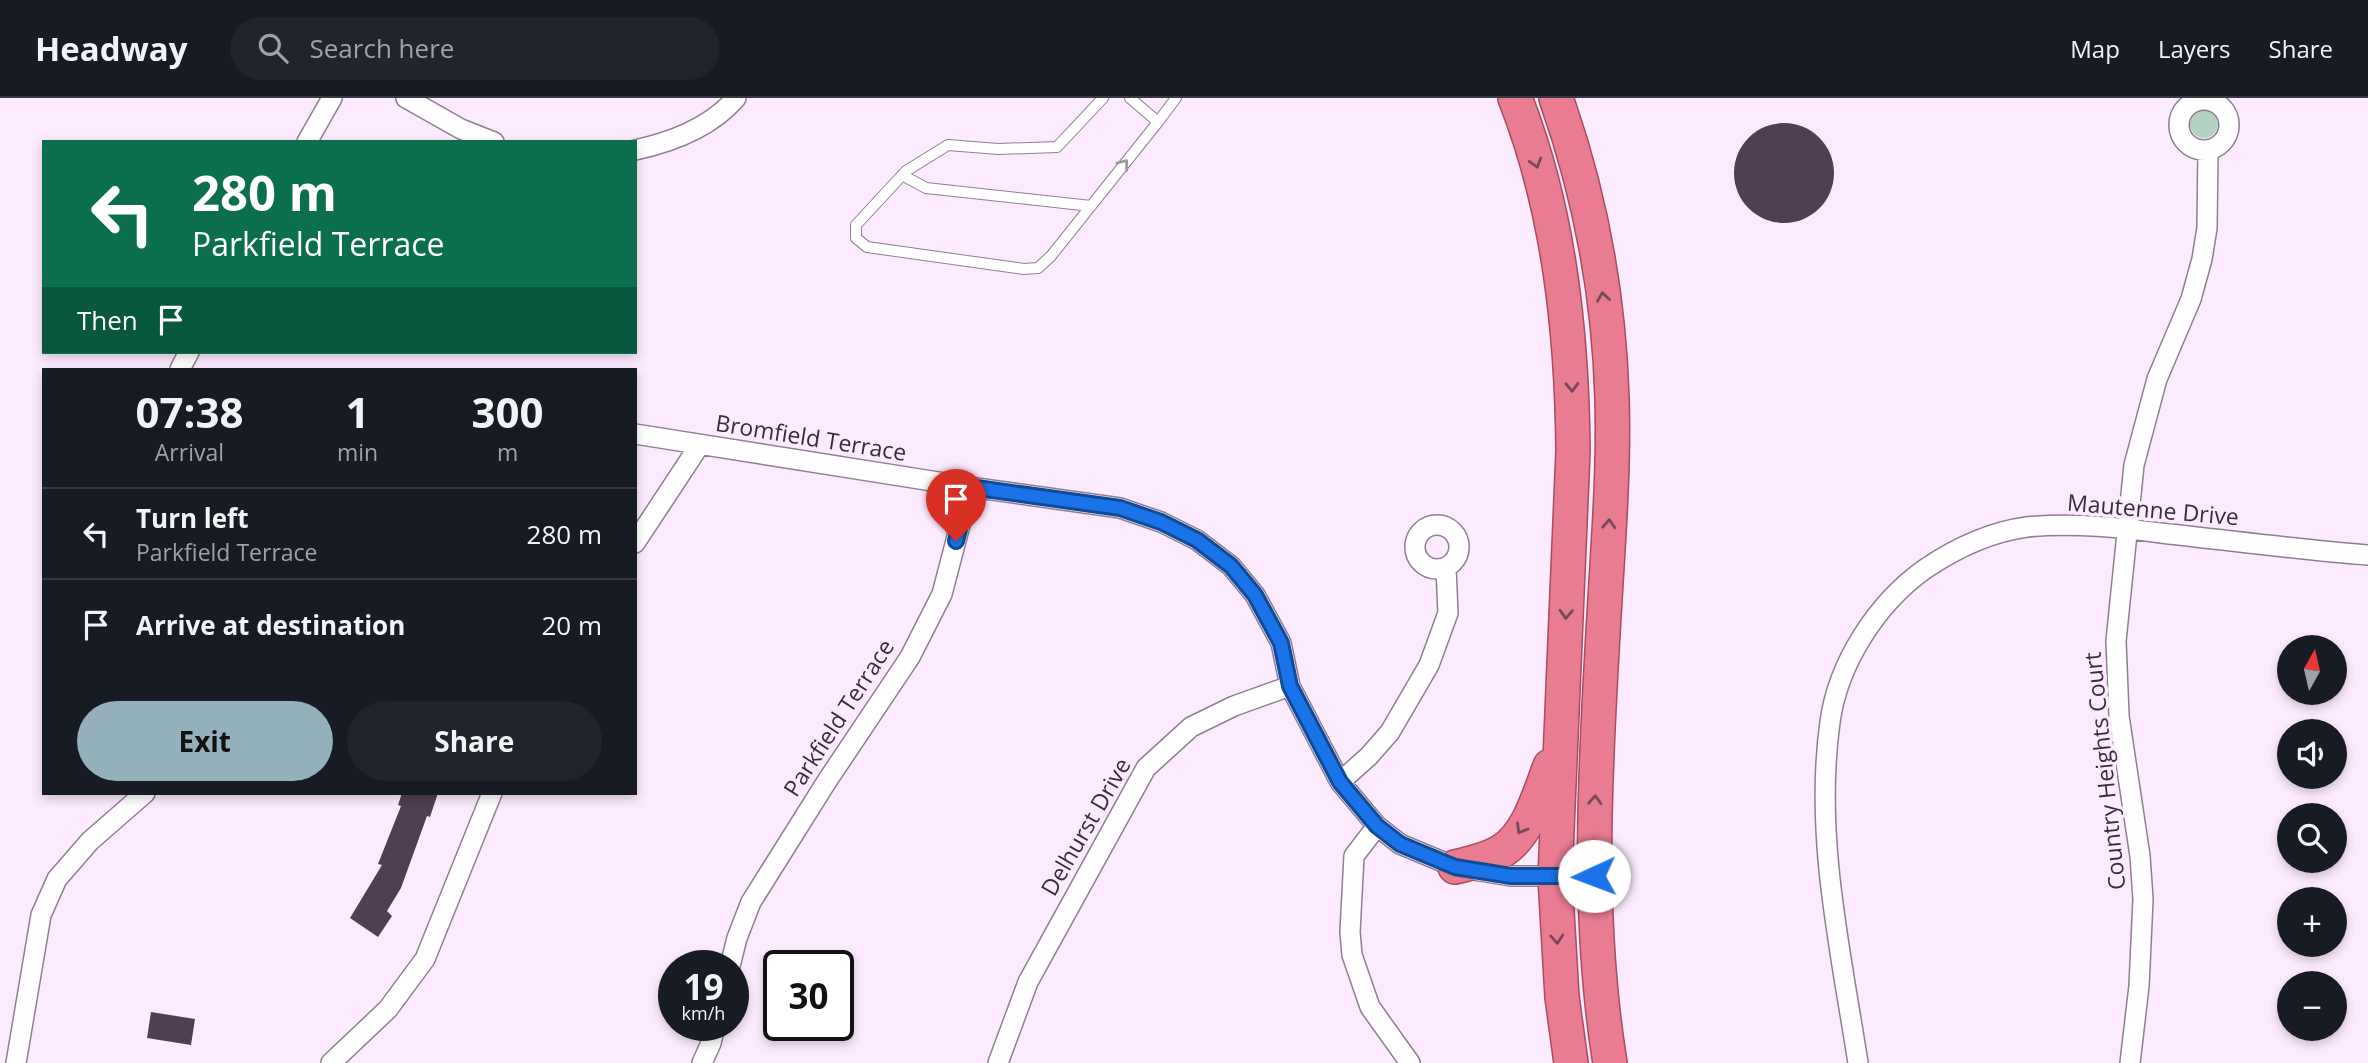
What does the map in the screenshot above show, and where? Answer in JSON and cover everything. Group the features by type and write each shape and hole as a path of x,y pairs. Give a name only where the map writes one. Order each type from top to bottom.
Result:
{"highway":[{"path":"1515,98 1539,174 1555,242 1573,380 1573,451 1555,878 1562,997 1571,1063"},
{"path":"1556,98 1585,196 1598,261 1608,331 1612,398 1612,467 1594,876 1597,961 1610,1063"},
{"path":"1455,867 1484,859 1512,844 1533,807 1559,744"}],"street":[{"path":"308,140 332,98"},
{"path":"406,98 461,129 489,140"},
{"path":"637,150 665,143 691,131 711,119 736,98"},
{"name":"Country Heights Court","path":"2130,1063 2139,986 2143,899 2140,856 2124,756 2116,681 2116,641 2134,465 2157,379 2191,299 2202,259 2207,228 2208,150"},
{"name":"Bromfield Terrace","path":"637,434 699,446 1120,508 1161,522 1197,540 1231,566 1255,595 1281,643 1290,686 1340,782 1377,826 1400,844 1455,867 1482,873 1555,878 1594,876"},
{"path":"637,540 699,446"},
{"name":"Parkfield Terrace","path":"734,950 751,902 909,657 942,594 970,487"},
{"name":"Mautenne Drive","path":"1858,1063 1832,894 1826,767 1830,720 1844,673 1863,637 1884,606 1912,578 1944,556 1968,544 1991,534 2026,527 2076,525 2126,529 2368,555"},
{"path":"1340,782 1369,756 1390,732 1429,665 1448,613 1446,568"},
{"name":"Delhurst Drive","path":"998,1063 1028,982 1146,768 1191,727 1234,706 1290,686"},
{"path":"0,1061 15,1063 41,915 57,879 90,841 143,795"},
{"path":"331,1063 388,1009 425,959 491,795"},
{"path":"1377,826 1354,856 1350,932 1352,955 1370,1007 1410,1063"},
{"path":"702,1063 711,1041"}],"lane":[{"path":"1103,98 1057,147 998,149 948,145 902,175 856,225 856,238 867,247 1024,269 1038,268 1051,256 1176,98"},
{"path":"1130,98 1158,122"},
{"path":"902,175 926,188 1091,206"}],"green space":[{"path":"2204,110 2214,114 2218,124 2214,134 2204,138 2194,134 2190,124 2194,114"}],"building":[{"path":"1784,123 1803,127 1820,137 1830,154 1834,173 1830,192 1820,209 1803,219 1784,223 1765,219 1748,209 1738,192 1734,173 1738,154 1748,137 1765,127"},
{"path":"401,795 437,795 401,888 387,911 392,916 378,937 350,918 382,865 378,864 401,806 398,805"},
{"path":"151,1012 195,1019 191,1045 147,1038"}],"route":[{"path":"956,541 970,487 1120,508 1161,522 1197,540 1231,566 1255,595 1281,643 1290,686 1340,782 1377,826 1400,844 1455,867 1511,876 1594,876"}]}
